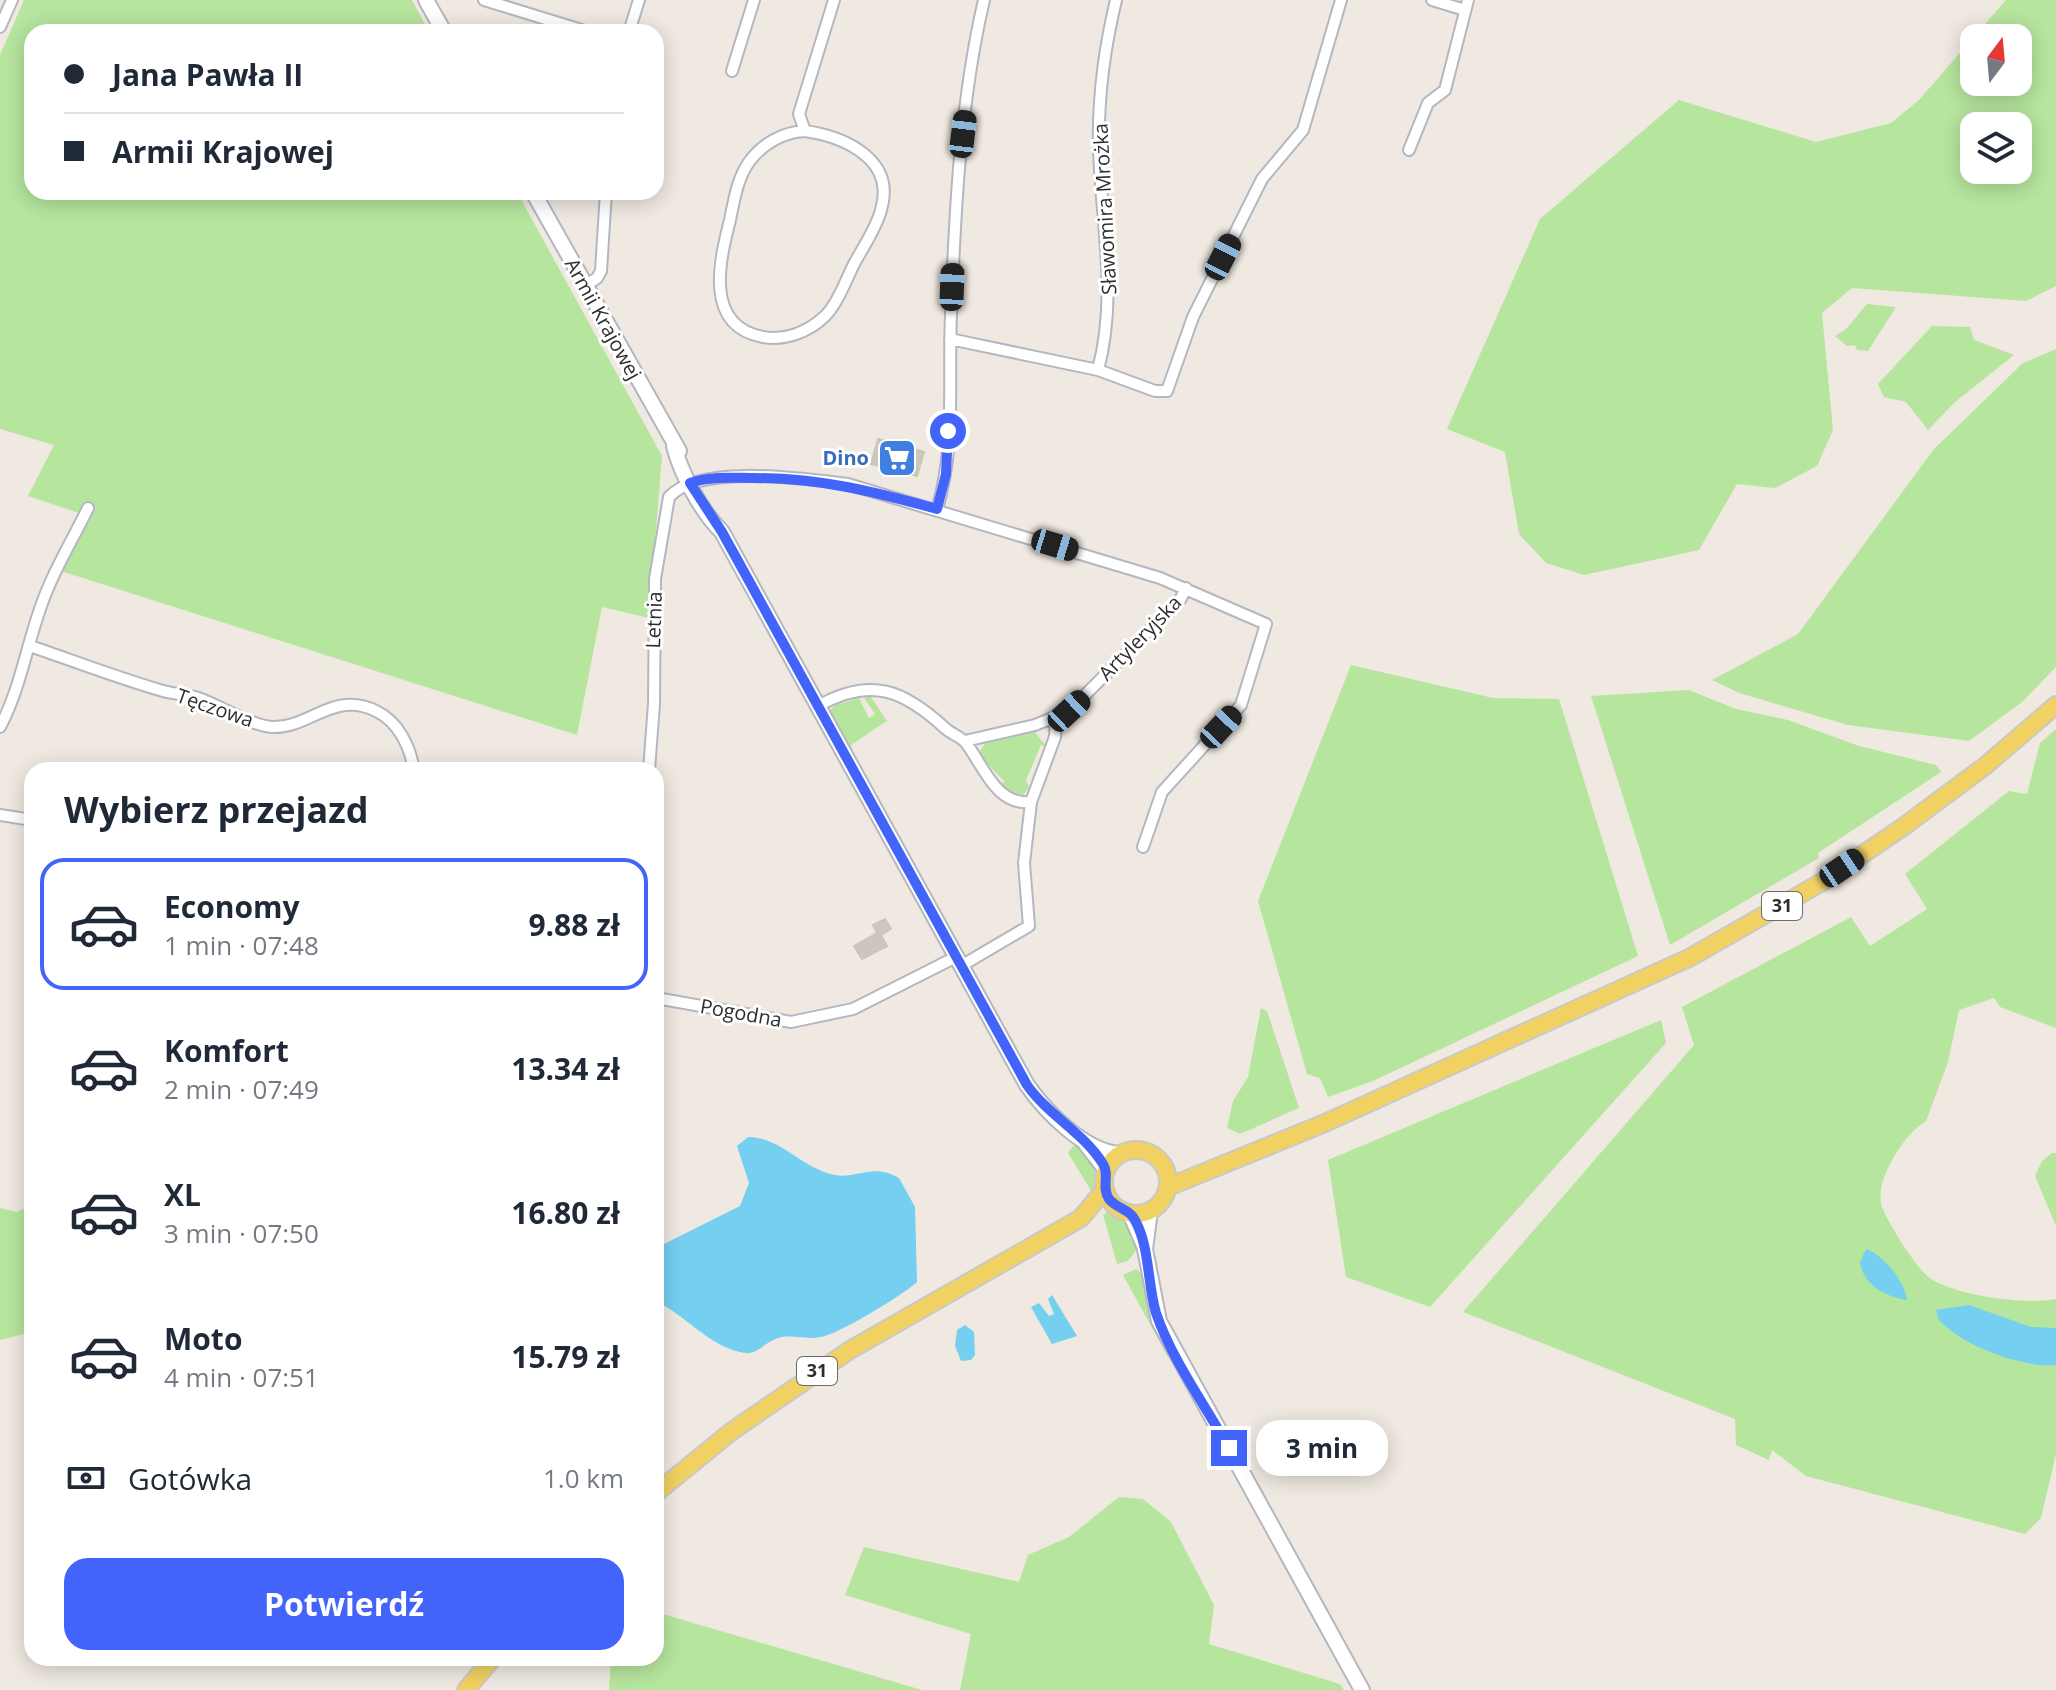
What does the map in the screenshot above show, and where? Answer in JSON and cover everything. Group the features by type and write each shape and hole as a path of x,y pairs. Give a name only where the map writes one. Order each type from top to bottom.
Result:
{"main road":[{"name":"31","path":"1168,1187 1325,1123 1611,996 1744,928 1822,882 1943,798 2056,705"},
{"name":"31","path":"1119,1154 1145,1151 1165,1167 1208,1170"},
{"path":"1119,1154 1106,1170 1105,1189 1123,1210"},
{"path":"1150,1211 1162,1201 1168,1187 1165,1167"},
{"name":"31","path":"1081,1218 1105,1189"},
{"name":"31","path":"664,1487 743,1423 850,1350 1081,1218 1123,1210 1150,1211"},
{"path":"466,1690 486,1666"}],"street":[{"path":"0,27 12,0"},
{"path":"426,0 440,24"},
{"path":"484,0 562,24"},
{"path":"632,24 639,0"},
{"path":"732,71 754,0"},
{"path":"805,131 799,114 834,0"},
{"path":"937,509 946,474 960,157 984,0"},
{"name":"Sławomira Mrożka","path":"1098,370 1110,311 1099,167 1100,109 1116,0"},
{"path":"950,339 1098,370 1155,391 1167,391 1193,317 1262,179 1303,130 1341,0"},
{"path":"1409,150 1428,103 1445,90 1466,5 1432,0"},
{"path":"805,131 846,142 871,157 881,180 882,208 827,314 800,333 762,337 732,318 720,293 719,265 744,170 775,139 805,131"},
{"name":"Armii Krajowej","path":"537,200 1035,1096 1056,1120 1082,1139 1119,1154"},
{"path":"585,286 601,271 605,200"},
{"name":"Artyleryjska","path":"694,482 803,479 848,484 1186,588 1266,624 1241,705 1162,792 1143,847"},
{"name":"Letnia","path":"650,762 654,704 655,579 669,497 694,482"},
{"path":"0,727 18,687 54,571 88,508"},
{"name":"Artyleryjska","path":"965,741 1056,719 1087,695 1180,600 1186,588"},
{"name":"Tęczowa","path":"30,646 164,691 196,697 271,727 294,723 329,707 349,704 376,711 403,737 411,762"},
{"path":"818,706 859,691 892,691 916,703 965,741 984,775 1001,791 1020,803 1031,802"},
{"path":"959,961 1029,926 1024,872 1031,802 1055,737 1056,719"},
{"path":"0,815 24,819"},
{"name":"Pogodna","path":"664,999 791,1022 853,1009 959,961"},
{"name":"Armii Krajowej","path":"1082,1139 1106,1170"},
{"path":"1123,1210 1145,1249 1159,1321 1362,1690"},
{"path":"1145,1249 1150,1211"}],"green space":[{"path":"24,0 412,0 425,24 24,24 24,200 521,200 662,456 649,618 602,607 577,735 61,571 91,517 28,496 54,445 0,429 0,55"},
{"path":"2006,0 2056,0 2056,286 2026,301 1852,288 1822,313 1833,430 1817,466 1775,488 1737,484 1699,550 1584,575 1546,563 1519,534 1505,452 1447,429 1540,219 1679,100 1816,142 1891,123 1919,100 1960,53 1960,96 2032,96 2032,24 1985,24"},
{"path":"1867,304 1896,307 1868,351 1857,350 1855,345 1847,346 1835,336 1846,329"},
{"path":"1932,326 1970,327 1974,340 2014,355 1955,402 1928,430 1906,402 1884,397 1878,384"},
{"path":"2056,349 2056,667 2022,702 1969,741 1848,725 1739,693 1712,680 1798,634 1934,449 2023,363"},
{"path":"1351,665 1493,698 1559,699 1638,956 1373,1081 1328,1097 1320,1078 1307,1074 1258,901"},
{"path":"1689,690 1736,709 1788,720 1859,746 1936,765 1941,772 1818,853 1819,858 1670,945 1591,696"},
{"path":"869,694 887,721 851,745 854,756 830,710 835,705 859,698 869,718 875,714 864,698"},
{"path":"2056,729 2056,1028 2000,1007 1994,998 1959,1010 1948,1062 1926,1121 1909,1135 1894,1157 1881,1193 1883,1210 1895,1232 1918,1266 1931,1279 1958,1290 1992,1298 2028,1301 2056,1299 2056,1454 2041,1518 2025,1534 1806,1476 1772,1450 1769,1460 1736,1445 1735,1419 1463,1312 1694,1045 1682,1007 1851,917 1870,946 1927,909 1905,874 2009,791 2027,794 2040,743"},
{"path":"1034,731 1046,746 1041,745 1026,780 1029,787 1023,795 1008,792 998,783 1005,782 978,754 986,742"},
{"path":"1261,1008 1267,1011 1299,1108 1240,1134 1227,1128 1233,1101 1248,1077"},
{"path":"1661,1020 1666,1043 1430,1307 1346,1277 1328,1160"},
{"path":"1079,1145 1099,1174 1095,1197 1068,1153 1073,1146"},
{"path":"2056,1153 2056,1226 2035,1176 2042,1161"},
{"path":"0,1208 17,1212 24,1208 24,1334 0,1340"},
{"path":"1109,1212 1128,1219 1138,1248 1128,1261 1117,1264 1103,1214"},
{"path":"1136,1269 1144,1276 1152,1315 1171,1353 1168,1357 1123,1275"},
{"path":"1119,1497 1143,1499 1171,1522 1214,1605 1209,1644 1340,1684 1344,1690 960,1690 971,1634 845,1595 864,1547 1019,1582 1028,1555 1069,1537"},
{"path":"664,1614 922,1690 609,1690 610,1666 664,1666"}],"water":[{"path":"748,1137 759,1138 827,1173 845,1176 879,1171 899,1178 915,1207 917,1282 899,1296 830,1334 816,1338 778,1338 756,1351 746,1353 717,1343 664,1306 664,1244 740,1206 749,1183 737,1146"},
{"path":"1866,1249 1880,1257 1892,1270 1907,1300 1884,1293 1866,1277 1860,1262"},
{"path":"1052,1295 1077,1336 1052,1344 1031,1307 1039,1303 1049,1316 1054,1314 1048,1299"},
{"path":"1969,1305 2031,1327 2056,1328 2056,1365 2027,1363 1992,1353 1960,1337 1938,1318 1936,1310"},
{"path":"965,1325 974,1332 975,1355 971,1360 961,1361 955,1346 957,1330"}],"building":[{"name":"Dino","path":"878,439 924,452 917,476 871,464"},
{"path":"885,919 891,929 881,935 887,946 862,959 854,946 877,933 873,925"}],"place":[{"name":"Dino","path":"897,458"}],"route":[{"path":"948,431 946,474 937,509 848,484 803,479 713,478 690,483 712,522 722,532 1027,1085 1056,1120 1082,1139 1101,1161 1106,1170 1104,1185 1110,1201 1134,1219 1145,1249 1159,1321 1229,1448"}]}
